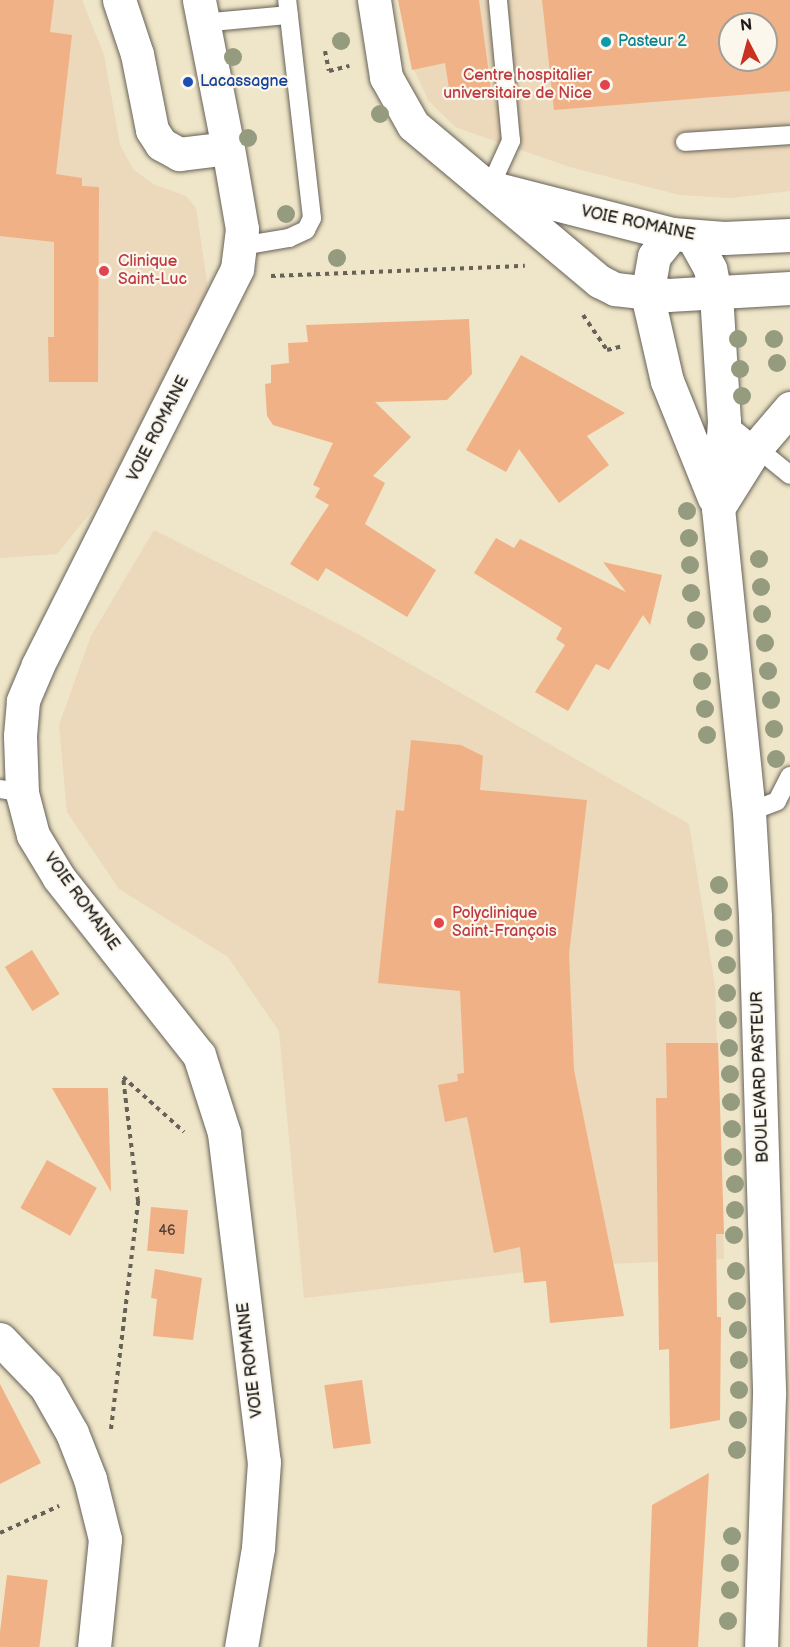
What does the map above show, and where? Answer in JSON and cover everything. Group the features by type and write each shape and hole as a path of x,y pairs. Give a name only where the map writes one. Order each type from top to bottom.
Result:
{"street":[{"path":"119,0 137,54 155,138 166,149 179,154 228,148"},
{"name":"VOIE ROMAINE","path":"374,0 386,77 402,109 435,147 490,187 549,242 599,281 615,289 648,294 716,294 790,288"},
{"name":"VOIE ROMAINE","path":"201,12 228,148 242,246 237,269 210,329 34,674 22,713 11,791 33,835 59,878 175,1020 199,1055 214,1092 224,1133 264,1462 258,1548 241,1647"},
{"name":"VOIE ROMAINE","path":"490,187 611,221 682,235 790,235"},
{"name":"BOULEVARD PASTEUR","path":"718,508 667,381 648,294 654,256 682,235 710,269 716,294 724,421 718,508 749,812 766,1192 768,1371 761,1647"},
{"path":"718,508 755,449 790,408"},
{"path":"0,1340 46,1387 72,1433 90,1479 105,1539 94,1647"}],"lane":[{"path":"490,187 511,141 498,0"},
{"path":"201,12 288,7 312,218 306,230 289,238 242,246"},
{"path":"686,142 790,135"},
{"path":"724,421 755,449 790,475"},
{"path":"749,812 777,801 790,776"}],"path":[{"path":"322,42 329,71 355,65"},
{"path":"266,276 515,267"},
{"path":"111,1438 111,1404 138,1201 123,1077 184,1132 181,1121"},
{"path":"0,1533 66,1502"}],"shaded area":[{"name":"Clinique Saint-Luc","path":"0,0 82,0 104,55 120,145 133,169 153,184 186,196 196,208 208,289 103,497 57,554 0,558"},
{"name":"Centre hospitalier universitaire de Nice","path":"400,0 790,0 790,191 731,198 680,195 570,167 455,127 428,100 410,61"},
{"name":"Polyclinique Saint-François","path":"154,530 356,633 689,824 715,986 724,1259 585,1265 304,1298 279,1031 228,957 119,889 67,812 59,725 91,636"}],"building":[{"path":"0,0 54,0 50,32 72,35 56,174 82,178 82,186 99,187 98,382 49,382 48,337 54,337 54,242 0,236"},
{"path":"398,0 479,0 491,89 450,95 445,63 412,70"},
{"name":"Pasteur 2","path":"542,0 790,0 790,91 554,110"},
{"path":"469,319 472,374 447,400 375,402 411,437 373,476 385,483 365,524 436,570 407,617 326,568 318,581 290,564 329,505 315,497 320,488 313,485 333,443 273,425 267,416 265,384 271,383 271,365 289,363 288,343 308,342 306,325"},
{"path":"521,355 625,413 587,436 609,465 559,503 519,449 506,472 466,450"},
{"path":"496,538 514,548 520,539 626,592 603,562 662,575 650,625 643,615 609,670 596,664 568,711 535,692 565,645 556,639 562,628 474,573"},
{"path":"411,740 461,745 483,756 480,790 587,800 569,954 574,1070 624,1316 550,1323 546,1281 524,1283 520,1247 494,1253 467,1117 445,1122 438,1085 458,1081 457,1074 464,1073 460,991 378,983 396,810 404,811"},
{"path":"32,950 60,994 32,1011 5,967"},
{"path":"666,1043 718,1043 724,1234 716,1234 717,1317 721,1317 720,1420 670,1429 669,1349 659,1350 656,1098 667,1098"},
{"path":"52,1088 108,1088 111,1192"},
{"path":"47,1160 97,1188 70,1236 20,1208"},
{"path":"151,1207 188,1210 184,1254 147,1251"},
{"path":"155,1269 202,1278 193,1340 153,1336 157,1299 151,1298"},
{"path":"362,1380 371,1443 333,1449 324,1385"},
{"path":"0,1384 41,1463 0,1484"},
{"path":"709,1473 698,1647 647,1647 652,1505"},
{"path":"7,1575 48,1580 39,1647 0,1647"}],"place":[{"name":"Pasteur 2","path":"606,42"},
{"name":"Lacassagne","path":"188,82"},
{"name":"Centre hospitalier universitaire de Nice","path":"605,85"},
{"name":"Clinique Saint-Luc","path":"104,271"},
{"name":"Polyclinique Saint-François","path":"439,923"}]}
